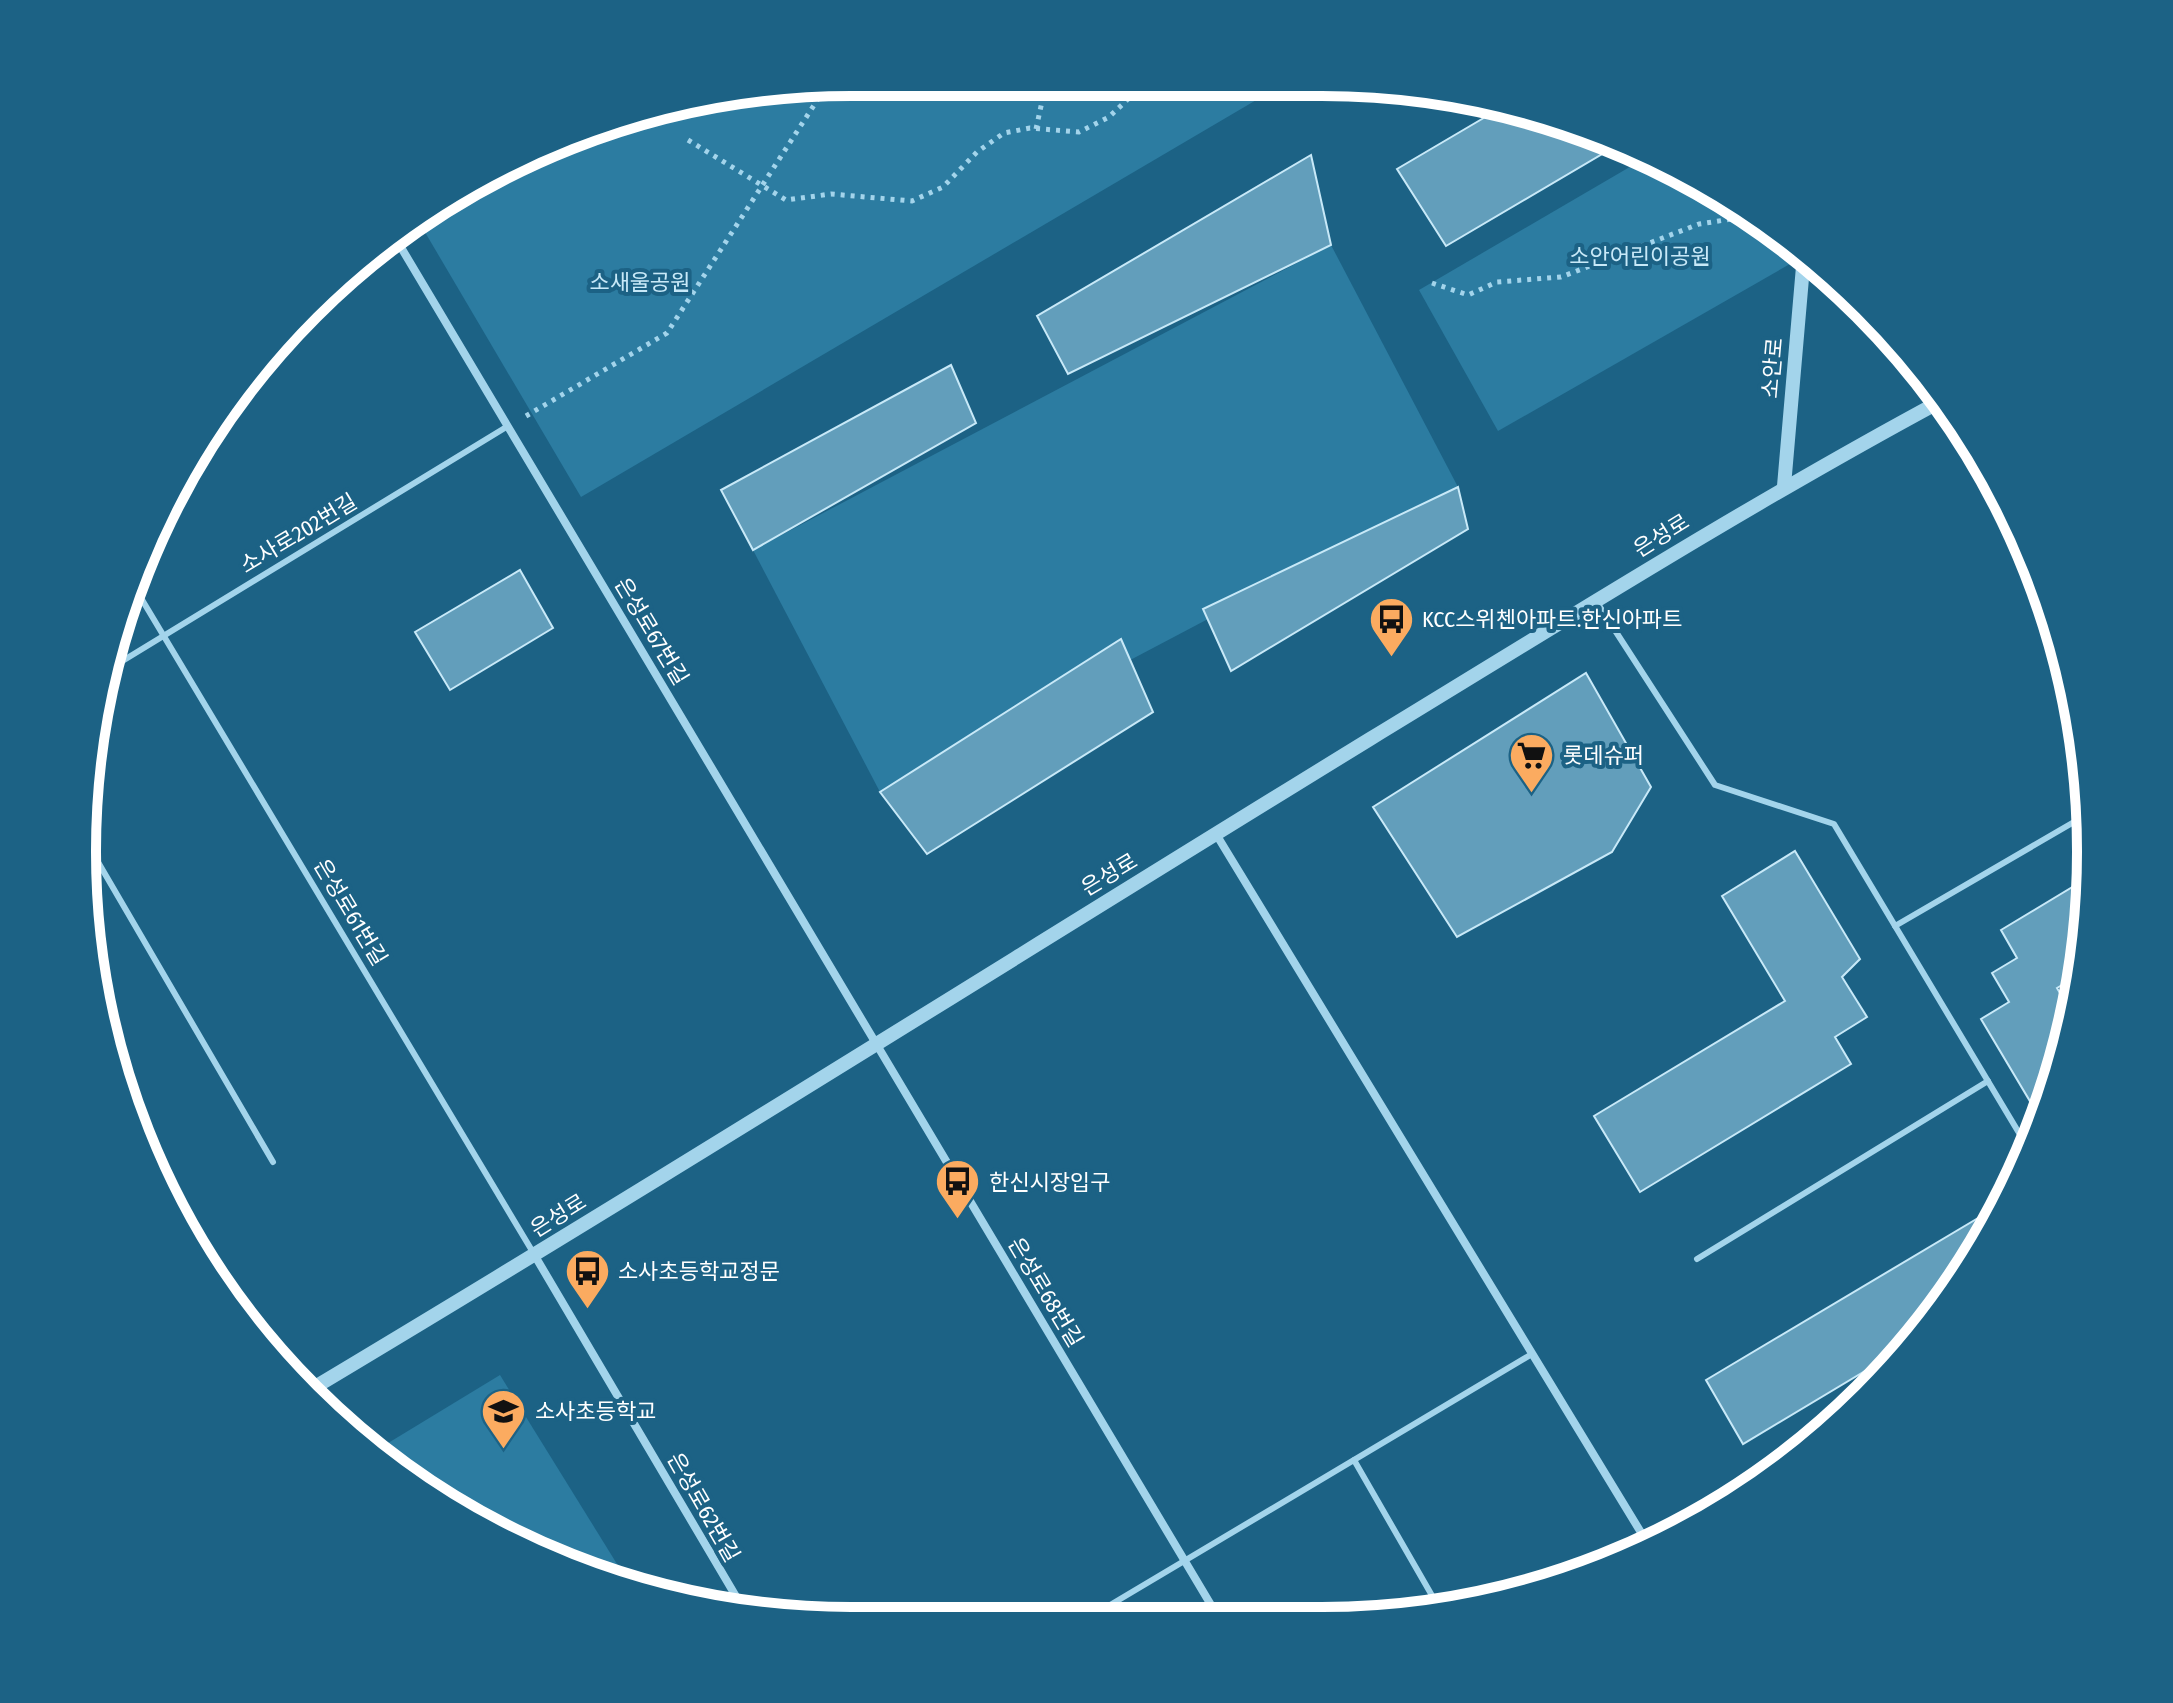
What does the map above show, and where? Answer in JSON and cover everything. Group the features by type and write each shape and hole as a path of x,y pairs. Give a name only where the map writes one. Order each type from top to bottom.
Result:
{"street":[{"name":"은성로67번길","path":"400,246 877,1041"},
{"name":"소안로","path":"1784,486 1803,269"},
{"name":"은성로","path":"317,1386 535,1256 877,1041 1784,486 1931,406"},
{"path":"1216,834 1643,1535"},
{"name":"은성로68번길","path":"877,1041 1212,1607"},
{"name":"은성로62번길","path":"535,1256 737,1598"}],"lane":[{"name":"소사로202번길","path":"121,662 508,426"},
{"name":"은성로61번길","path":"141,597 535,1256"},
{"path":"1596,601 1715,785 1834,824 2021,1136"},
{"path":"1895,926 2076,821"},
{"path":"96,859 273,1162"},
{"path":"1697,1259 1988,1081"},
{"path":"1107,1607 1532,1354"},
{"path":"1354,1460 1434,1598"}],"path":[{"path":"1036,129 1043,96"},
{"path":"688,140 786,200 831,194 912,201 943,187 977,152 1004,133 1036,129 1079,132 1109,117 1131,96"},
{"path":"508,426 667,333 819,97"},
{"path":"1432,283 1468,295 1497,282 1561,277 1699,224 1734,219"}],"green space":[{"name":"소새울공원","path":"852,96 1263,96 581,497 423,229 474,197 517,174 609,136 656,122 753,102"},
{"name":"소안어린이공원","path":"1634,164 1699,197 1794,262 1498,431 1419,290"},
{"path":"1331,245 1458,487 880,792 753,550"},
{"path":"500,1375 621,1571 517,1529 432,1480 385,1445"}],"building":[{"path":"1488,115 1564,136 1606,152 1446,246 1397,169"},
{"path":"1311,155 1331,245 1068,374 1037,316"},
{"path":"951,365 976,423 753,550 721,490"},
{"path":"1458,487 1468,529 1231,671 1203,609"},
{"path":"520,570 553,628 450,690 415,632"},
{"path":"1121,639 1153,712 927,854 880,792"},
{"path":"1586,673 1651,787 1612,852 1457,937 1373,807"},
{"path":"1795,851 1860,959 1842,977 1867,1017 1835,1037 1851,1064 1640,1192 1594,1116 1785,1001 1722,896"},
{"path":"2076,885 2071,950 2065,983 2057,988 2062,999 2033,1106 1981,1019 2009,1002 1992,973 2017,958 2001,930"},
{"path":"1984,1215 1950,1271 1877,1364 1743,1444 1706,1380"}],"place":[{"name":"KCC스위첸아파트.한신아파트","path":"1391,658"},
{"name":"롯데슈퍼","path":"1532,794"},
{"name":"한신시장입구","path":"958,1221"},
{"name":"소사초등학교정문","path":"587,1310"},
{"name":"소사초등학교","path":"504,1450"}]}
